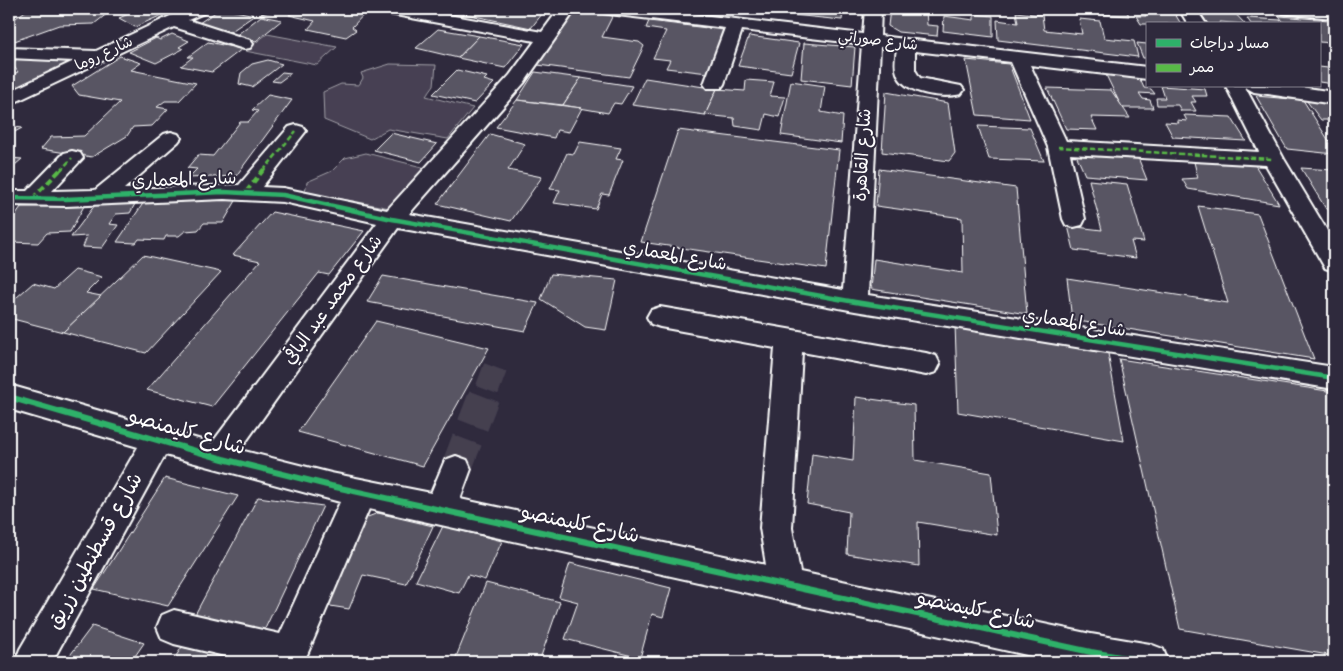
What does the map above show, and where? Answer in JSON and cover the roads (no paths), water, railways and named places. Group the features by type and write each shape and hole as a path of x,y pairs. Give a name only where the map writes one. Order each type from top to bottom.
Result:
{"street":[{"name":"شارع روما","path":"9,99 198,9"},
{"path":"390,9 544,38"},
{"name":"شارع محمد عبد الباقي","path":"212,456 386,218 517,79 544,38 568,9"},
{"name":"شارع صوراتي","path":"609,9 640,10 735,24 1146,73"},
{"name":"شارع القاهرة","path":"855,302 873,9"},
{"path":"1188,9 1196,22"},
{"path":"1289,9 1334,13"},
{"path":"172,22 244,44"},
{"path":"714,84 735,24"},
{"path":"906,44 906,73 911,81 924,86 954,90"},
{"path":"9,53 100,56"},
{"path":"1018,58 1058,147 1074,219"},
{"path":"1236,88 1273,159 1334,262"},
{"path":"1267,88 1334,98"},
{"path":"246,192 296,131"},
{"path":"100,198 171,138"},
{"path":"1058,147 1273,159"},
{"path":"20,198 72,158"},
{"name":"شارع المعماري","path":"20,198 100,198 246,192 316,202 386,218 855,302 1334,378"},
{"path":"1309,217 1334,218"},
{"path":"660,317 926,364"},
{"path":"786,586 776,528 790,340"},
{"name":"شارع كليمنصو","path":"9,398 212,456 358,494 440,509 786,586 1145,662"},
{"name":"شارع قسطنطين زريق","path":"33,662 158,440"},
{"path":"440,509 456,469"},
{"path":"174,627 287,658 358,494"}],"tunnel":[{"path":"487,390 496,366"},
{"path":"456,469 487,388"}]}
